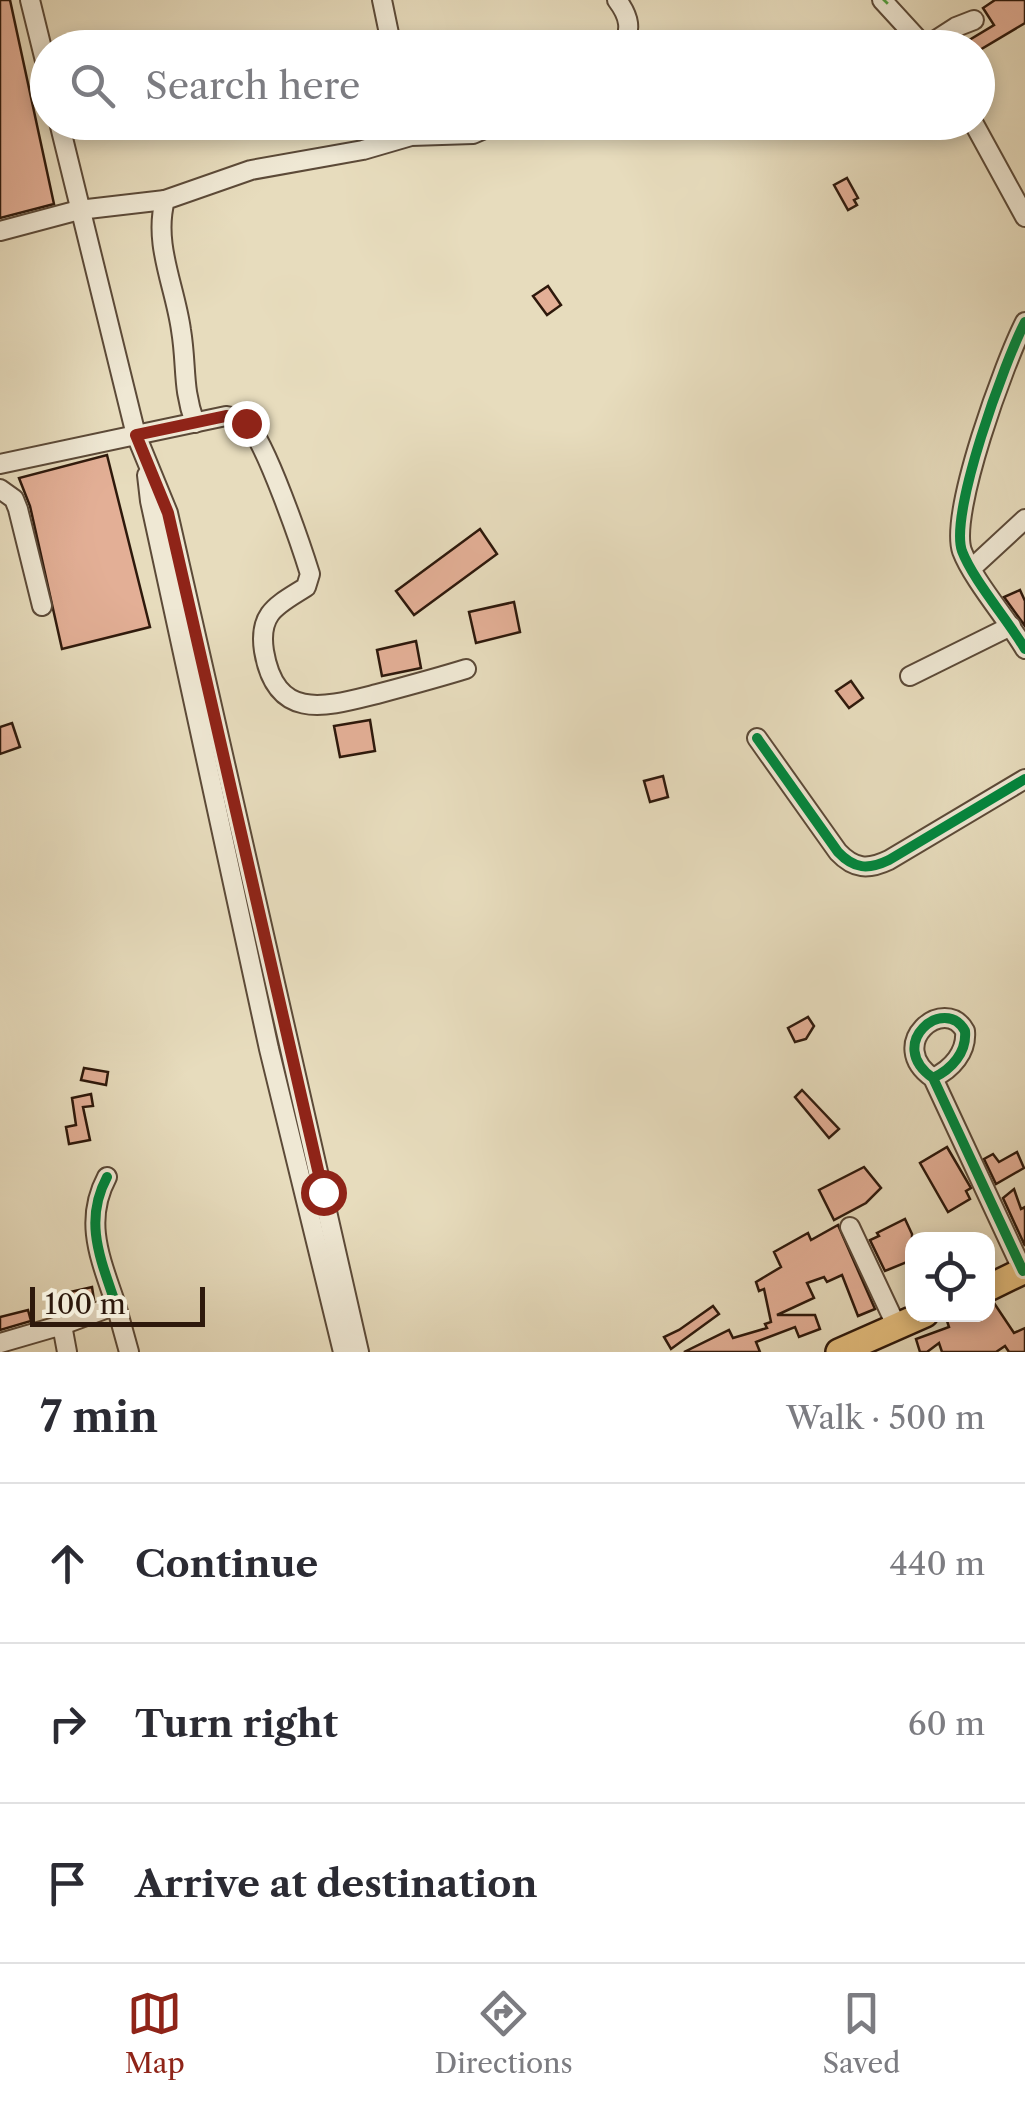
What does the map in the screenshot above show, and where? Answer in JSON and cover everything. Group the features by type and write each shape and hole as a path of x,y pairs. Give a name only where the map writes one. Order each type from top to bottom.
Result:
{"highway":[{"path":"995,1284 1024,1270"},
{"path":"838,1352 907,1322"}],"street":[{"path":"30,0 37,30"},
{"path":"382,0 388,30"},
{"path":"617,0 628,19 629,30"},
{"path":"882,0 910,30"},
{"path":"953,30 974,20"},
{"path":"63,140 136,435 168,513 359,1352"},
{"path":"0,232 79,210 166,200 252,170 363,150 385,140"},
{"path":"983,140 1025,217"},
{"path":"166,200 159,222 182,332 184,386 194,423"},
{"path":"1025,322 996,389 968,490 960,541 972,568 1025,649"},
{"path":"0,464 226,416 238,418 252,429 310,574 306,587 275,606 266,622 263,645 268,669 280,691 304,706 324,707 466,669"},
{"path":"146,465 150,501 261,1011 343,1352"},
{"path":"0,489 14,499 18,509 42,606"},
{"path":"972,568 1025,519"},
{"path":"910,676 1012,626"},
{"path":"757,738 838,852 857,867 868,868 889,860 1025,778"},
{"path":"933,1078 1024,1270"},
{"path":"107,1177 96,1202 95,1224 129,1352"},
{"path":"850,1227 897,1327"},
{"path":"0,1343 62,1326 116,1305"},
{"path":"62,1326 67,1352"}],"building":[{"path":"0,0 10,0 30,93 30,140 40,140 54,204 0,218"},
{"path":"995,0 1025,0 1025,23 995,41 995,30 986,30 994,25 983,8"},
{"path":"847,178 858,198 854,200 857,205 848,210 834,185"},
{"path":"548,286 561,305 547,315 533,296"},
{"path":"107,455 150,627 62,649 30,506 19,478"},
{"path":"480,529 497,554 414,615 396,591"},
{"path":"1020,590 1025,601 1025,626 1004,597"},
{"path":"514,602 520,632 476,643 469,612"},
{"path":"416,641 421,668 382,676 377,650"},
{"path":"851,681 863,698 849,708 836,691"},
{"path":"370,720 375,751 340,757 334,726"},
{"path":"12,723 20,747 0,754 0,727"},
{"path":"663,776 668,797 650,802 644,781"},
{"path":"808,1017 814,1026 806,1039 795,1042 788,1028"},
{"path":"84,1068 108,1072 106,1085 81,1080"},
{"path":"802,1090 839,1129 829,1138 795,1097"},
{"path":"91,1094 93,1106 83,1107 90,1140 69,1144 66,1127 76,1125 72,1098"},
{"path":"947,1147 971,1188 966,1191 970,1199 948,1212 920,1163"},
{"path":"1017,1152 1024,1168 996,1184 984,1159 993,1154 999,1162"},
{"path":"864,1167 881,1188 866,1203 834,1220 819,1190"},
{"path":"1014,1189 1021,1209 1025,1207 1025,1246 1003,1198"},
{"path":"905,1219 911,1232 905,1232 905,1263 885,1271 870,1240 879,1236 877,1233"},
{"path":"838,1225 875,1309 858,1316 842,1275 827,1282 824,1277 807,1283 814,1298 777,1315 815,1315 820,1329 799,1337 795,1327 756,1342 760,1352 684,1352 729,1330 733,1338 767,1328 765,1324 771,1322 764,1289 759,1291 756,1282 781,1267 774,1252 808,1233 811,1240"},
{"path":"92,1287 94,1300 51,1315 48,1303 67,1298 66,1293"},
{"path":"995,1304 1014,1333 1025,1328 1025,1352 1009,1352 1005,1346 996,1352 942,1352 939,1343 920,1352 916,1339 949,1327 947,1322 995,1322"},
{"path":"713,1306 719,1314 671,1349 664,1337"},
{"path":"28,1310 31,1321 0,1330 0,1317"}],"cycle path":[{"path":"1025,322 981,437 960,532 967,562 1025,649"},
{"path":"757,738 838,852 862,866 889,860 1025,779"},
{"path":"933,1078 952,1065 964,1046 965,1031 956,1021 945,1018 923,1028 916,1038 915,1051 919,1065 933,1078 1023,1271"},
{"path":"107,1177 95,1225 100,1257 116,1305"}],"route":[{"path":"246,423 226,416 136,435 168,513 323,1192"}]}
